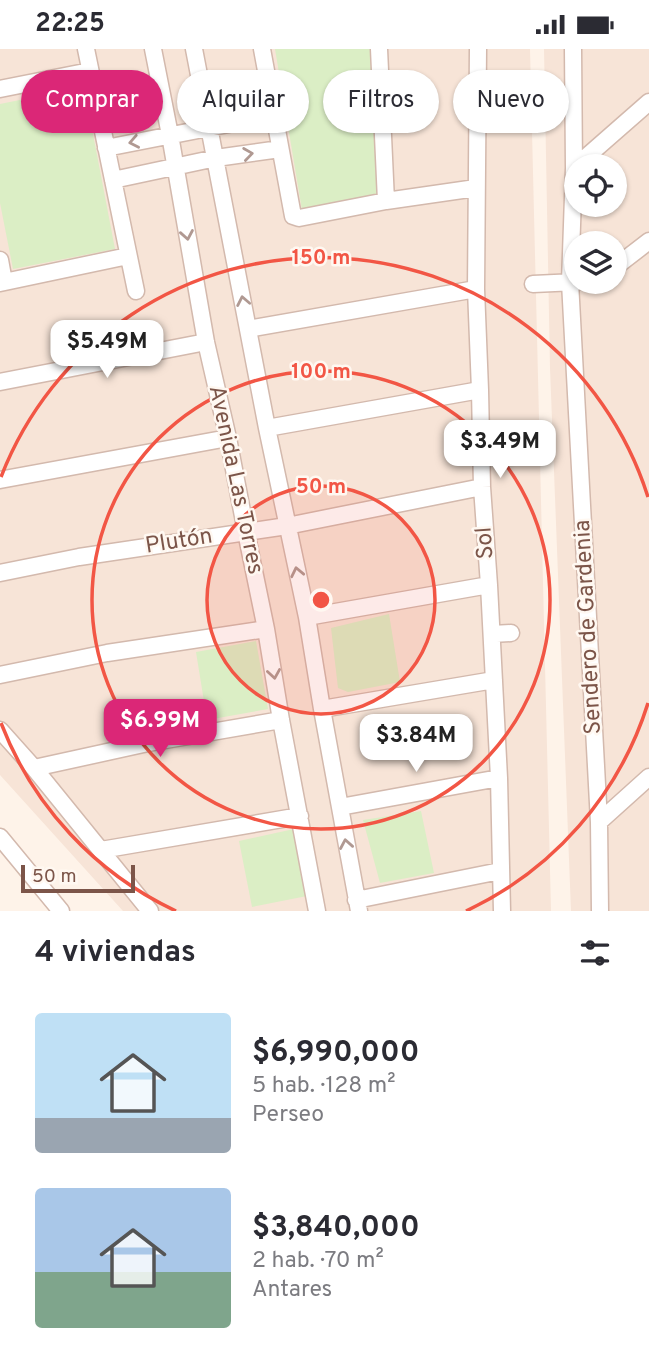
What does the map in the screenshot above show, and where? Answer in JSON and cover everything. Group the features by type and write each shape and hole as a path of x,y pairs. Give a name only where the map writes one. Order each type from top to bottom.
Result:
{"street":[{"path":"86,49 90,70"},
{"name":"Avenida Las Torres","path":"153,49 206,342 267,629 300,816 313,910"},
{"name":"Avenida Las Torres","path":"194,49 198,70"},
{"path":"262,49 266,70"},
{"path":"379,49 386,201"},
{"name":"Sol","path":"478,49 476,289 482,487 499,778 502,911"},
{"name":"Sendero de Gardenia","path":"573,49 575,154"},
{"path":"0,89 21,85"},
{"path":"590,154 649,102"},
{"path":"103,133 136,291"},
{"path":"106,148 181,133"},
{"name":"Avenida Las Torres","path":"211,133 267,428 307,617 321,709 358,905"},
{"path":"277,133 292,215 295,217 476,188"},
{"path":"113,180 216,158 280,149"},
{"path":"627,258 649,241"},
{"path":"0,260 2,283 128,256"},
{"path":"533,284 564,282"},
{"path":"248,329 476,289"},
{"name":"Sendero de Gardenia","path":"574,294 600,822 600,911"},
{"path":"0,382 206,342"},
{"path":"267,428 480,390"},
{"path":"0,480 228,438"},
{"name":"Plutón","path":"0,573 79,557 287,526 482,487"},
{"path":"307,617 489,585"},
{"path":"0,675 107,653 267,629"},
{"path":"492,634 511,632"},
{"path":"321,709 494,680"},
{"path":"34,768 149,743 281,720"},
{"path":"0,730 150,911"},
{"path":"600,822 649,777"},
{"path":"340,807 499,778"},
{"path":"101,850 300,816"},
{"path":"0,837 61,911"},
{"path":"358,905 500,871"}],"shaded area":[{"path":"0,49 530,49 531,70 453,70 453,133 532,133 551,911 123,911 0,775"},
{"path":"544,49 649,49 649,911 571,911 550,368 546,133 569,133 569,70 544,70"}],"green space":[{"path":"275,49 370,49 371,70 323,70 323,133 374,133 377,197 302,210 289,133 309,133 309,70 279,70"},
{"path":"21,100 21,133 93,133 115,249 13,269 0,203 0,104"},
{"path":"389,614 400,682 348,692 338,688 331,628"},
{"path":"256,641 268,709 207,720 196,652"},
{"path":"421,811 434,873 380,883 363,820"},
{"path":"294,829 307,896 252,907 239,841"}]}
